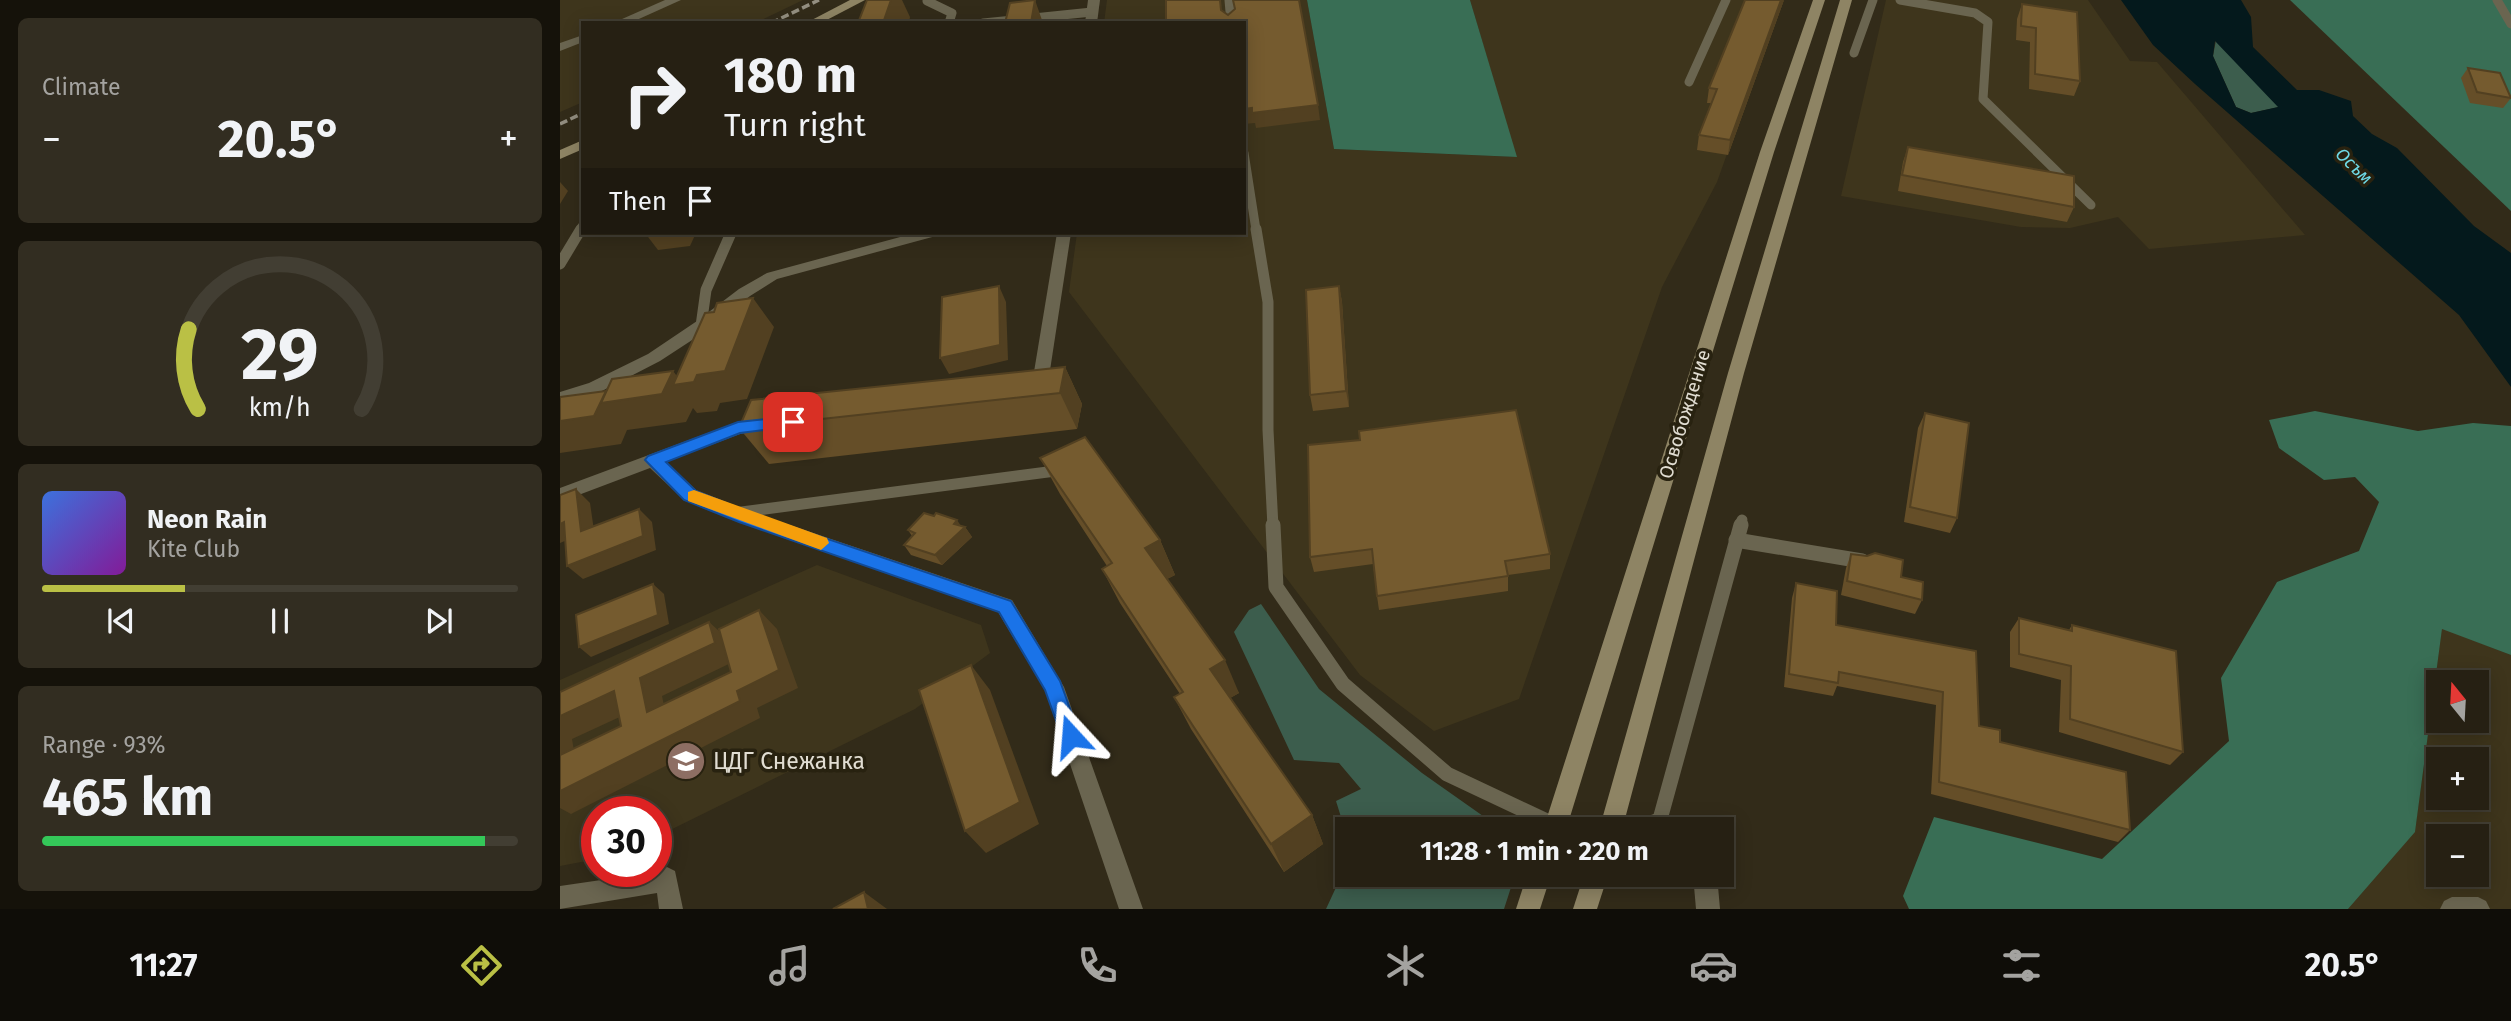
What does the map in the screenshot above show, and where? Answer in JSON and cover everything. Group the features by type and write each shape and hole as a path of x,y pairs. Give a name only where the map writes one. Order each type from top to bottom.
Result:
{"street":[{"path":"624,21 675,0"},
{"name":"Освобождение","path":"1561,817 1766,152 1819,0"},
{"name":"Освобождение","path":"1614,817 1740,360 1846,0"},
{"path":"816,21 864,3"},
{"path":"836,21 864,3"},
{"path":"563,43 581,38"},
{"path":"560,143 581,133"},
{"path":"560,155 581,145"},
{"path":"560,398 598,388 701,326 749,287 772,276 924,235"},
{"path":"1024,396 1038,395 1064,235"},
{"path":"560,495 738,428 779,423"},
{"path":"653,460 690,495 733,513 1005,606 1054,687 1131,909"},
{"path":"560,898 667,879 671,909"},
{"path":"1528,909 1535,887"},
{"path":"1586,909 1592,887"},
{"path":"1706,887 1708,909"},
{"path":"2452,909 2478,909"}],"lane":[{"path":"1229,0 1231,21"},
{"path":"1689,82 1726,0"},
{"path":"1854,53 1873,0"},
{"path":"1900,0 1975,13 1988,22 1983,99 2091,205"},
{"path":"2497,0 2511,24"},
{"path":"927,1 952,13 950,21"},
{"path":"1003,21 1092,12"},
{"path":"1246,165 1268,302 1268,430 1276,587 1343,684 1447,774 1535,817"},
{"path":"560,264 581,228"},
{"path":"701,326 706,290 730,235"},
{"path":"733,513 1074,468"},
{"path":"1658,817 1742,520"},
{"path":"1736,540 1862,561"}],"shaded area":[{"path":"560,0 803,0 759,21 581,21 581,103 560,112"},
{"path":"1107,0 1307,0 1334,149 1516,157 1470,0 1782,0 1717,182 1662,287 1519,699 1434,731 1360,675 1069,292 1077,235 1246,235 1246,21 1104,21"},
{"path":"1886,0 2088,0 2130,61 2157,62 2305,235 2149,249 2118,217 2070,228 2021,227 1841,196"},
{"name":"ЦДГ Снежанка","path":"817,565 981,625 990,653 915,709 672,829 672,796 581,796 581,862 560,866 560,680"},
{"path":"2442,628 2511,655 2511,909 2348,909 2415,831 2426,748 2426,810 2489,810 2489,747 2426,747 2428,733 2489,733 2489,670 2436,670"}],"green space":[{"path":"1307,0 1470,0 1517,157 1334,149"},
{"path":"2290,0 2511,0 2511,211"},
{"path":"2216,40 2279,107 2251,113 2236,107 2213,56"},
{"path":"2315,411 2418,431 2473,423 2511,426 2511,655 2442,629 2437,670 2426,670 2426,733 2428,733 2415,832 2348,909 1909,909 1903,896 1934,817 2102,859 2229,741 2221,678 2277,582 2359,551 2379,502 2355,477 2324,480 2279,448 2269,420"},
{"path":"1261,604 1319,689 1422,773 1484,817 1341,817 1336,801 1361,789 1339,763 1294,760 1234,632 1249,610"},
{"path":"1336,887 1511,887 1504,909 1326,909"}],"water":[{"name":"Осъм","path":"2121,0 2241,0 2251,17 2253,47 2297,90 2319,90 2351,101 2353,116 2372,134 2397,148 2474,226 2511,253 2511,387 2459,315 2153,45","holes":["2215,41 2278,107 2251,113 2236,107 2213,56"]}],"building":[{"path":"867,0 891,0 884,21 859,21"},
{"path":"1035,0 1031,21 1006,21 1010,3"},
{"path":"1166,0 1220,0 1221,10 1228,15 1235,9 1233,0 1299,0 1318,105 1252,113 1252,108 1246,109 1246,21 1166,21"},
{"path":"1745,0 1781,0 1730,140 1699,135 1717,89 1709,88"},
{"path":"2022,4 2077,12 2080,81 2035,74 2036,28 2021,26"},
{"path":"2468,68 2500,73 2511,98 2477,92"},
{"path":"1908,147 2074,176 2074,207 1902,175"},
{"path":"999,286 1000,345 940,358 942,297"},
{"path":"1339,286 1346,391 1310,395 1306,290"},
{"path":"753,298 725,371 697,375 694,382 673,385 705,313 714,312 717,303"},
{"path":"1065,367 1060,393 739,428 751,400"},
{"path":"673,371 662,394 601,403 612,379"},
{"path":"606,391 594,416 560,421 560,397"},
{"path":"1516,410 1550,554 1505,561 1508,576 1377,596 1372,549 1310,557 1308,445 1360,440 1359,431"},
{"path":"1925,413 1969,423 1957,518 1910,507"},
{"path":"1085,437 1160,540 1145,548 1225,660 1210,669 1312,815 1271,844 1174,697 1183,692 1102,569 1112,563 1040,458"},
{"path":"576,489 581,531 639,509 643,536 567,566 564,522 560,524 560,495"},
{"path":"924,513 934,516 936,513 957,520 954,524 965,527 935,555 904,545 915,533 908,530"},
{"path":"1875,553 1903,560 1901,577 1923,582 1922,600 1847,581 1851,554 1867,556"},
{"path":"1796,583 1837,591 1836,625 1976,651 1979,726 2000,730 2000,742 2126,772 2130,830 1939,782 1943,692 1839,672 1838,683 1789,674"},
{"path":"653,584 658,615 579,647 576,615"},
{"path":"759,610 779,670 737,691 740,701 560,791 560,755 621,726 614,691 560,716 560,692 709,622 715,643 640,678 647,712 731,672 719,629"},
{"path":"2019,618 2072,631 2072,625 2176,651 2183,752 2070,719 2071,666 2019,654"},
{"path":"971,665 1020,802 965,831 919,690"},
{"path":"864,892 868,909 833,909"}],"railway":[{"path":"775,21 819,0"},
{"path":"560,124 581,114"}],"slow traffic":[{"path":"694,497 821,543"}],"place":[{"name":"ЦДГ Снежанка","path":"686,761"}],"route":[{"path":"793,422 738,428 653,460 690,495 745,517 1005,606 1054,687 1071,736"}]}
